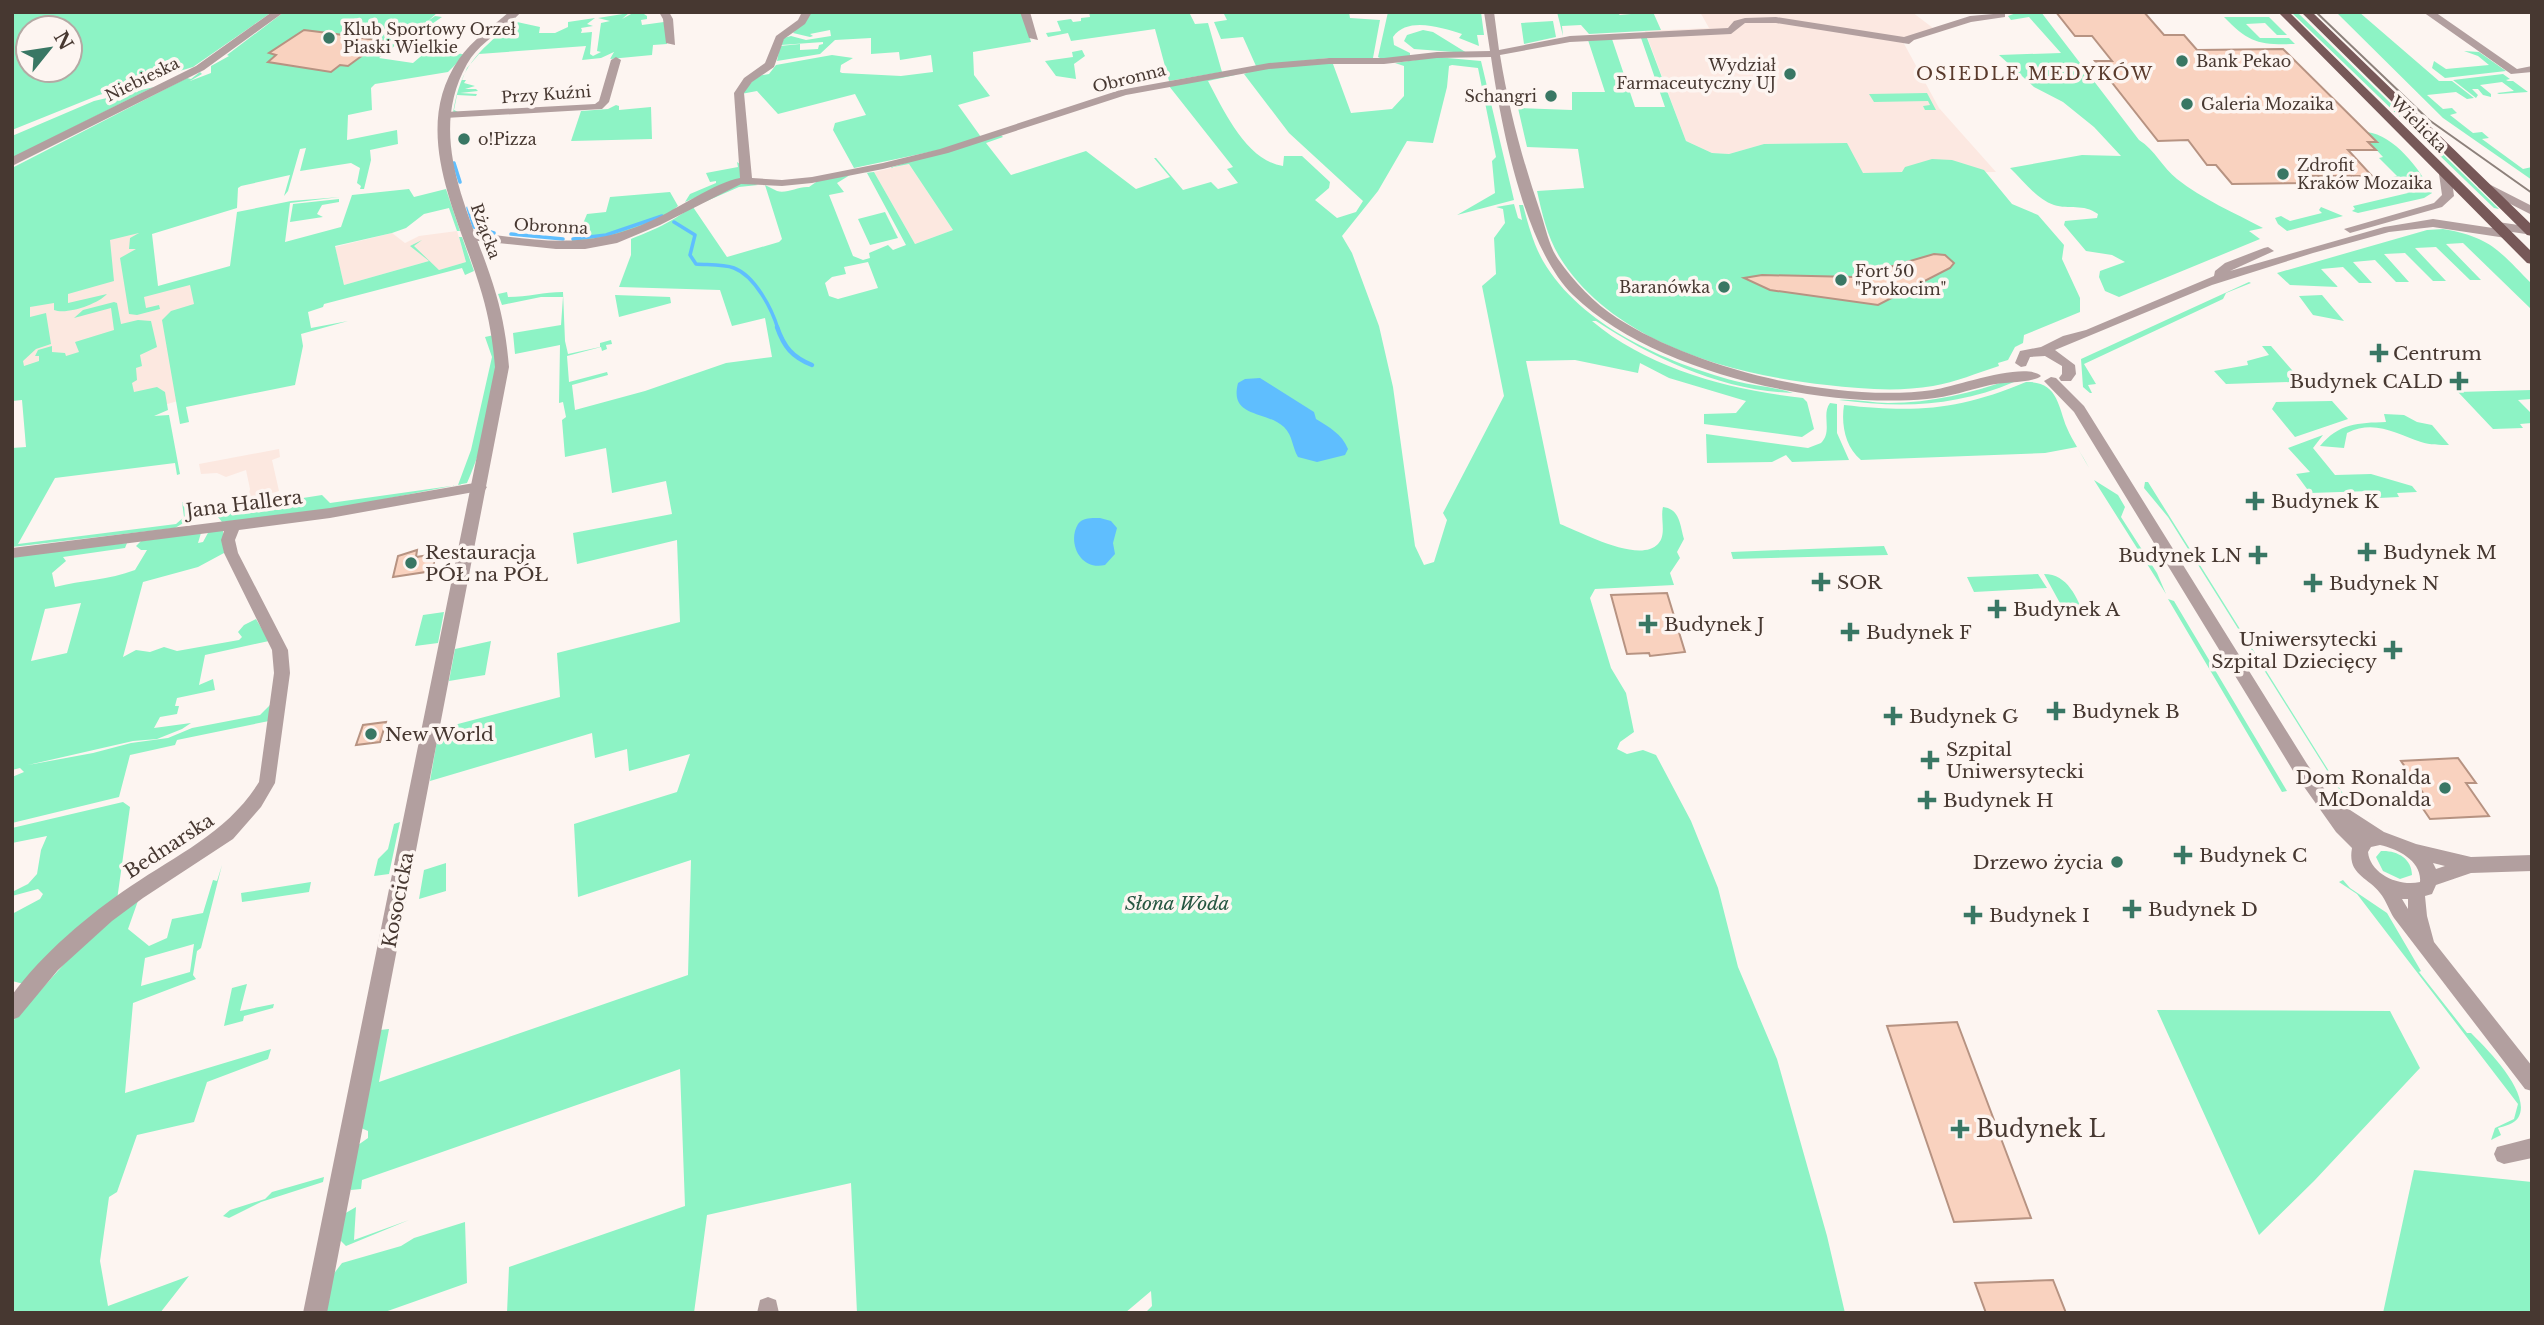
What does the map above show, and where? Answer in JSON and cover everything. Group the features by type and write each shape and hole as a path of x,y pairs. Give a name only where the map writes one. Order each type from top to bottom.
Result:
{"main road":[{"name":"Wielicka","path":"2283,12 2532,260"},
{"name":"Wielicka","path":"2306,12 2531,233"}],"street":[{"name":"Niebieska","path":"12,162 200,68 279,12"},
{"name":"Rżącka","path":"480,487 503,352 489,293 447,169 444,116 449,88 462,63 516,12"},
{"path":"664,12 668,19 671,43"},
{"path":"746,180 738,93 748,80 770,65 779,38 802,22 807,12"},
{"path":"1025,12 1034,38"},
{"path":"1489,12 1516,159 1543,243 1552,260 1569,282 1589,301 1622,326 1650,342 1707,366 1772,384 1897,396 1936,394 1985,380 2021,363 2025,354 2044,351 2068,339 2090,333 2208,282 2309,250 2413,224 2444,224 2531,233"},
{"path":"2428,12 2515,72 2532,69"},
{"name":"Obronna","path":"469,236 556,246 594,244 637,232 720,189 746,180 782,183 883,166 944,151 1124,92 1269,66 1495,54 1570,39 1731,31 1739,22 1748,21 1801,21 1813,27 1909,41 1909,38 1970,19 2002,15"},
{"name":"Przy Kuźni","path":"444,116 598,107 604,102 616,60"},
{"path":"2208,282 2229,266 2246,258 2443,202 2449,192 2445,174"},
{"path":"2483,185 2532,211"},
{"path":"2385,218 2427,215 2502,230"},
{"path":"2064,360 2070,350 2090,333"},
{"path":"2044,351 2064,360 2070,370 2066,378"},
{"path":"2021,363 2034,376"},
{"path":"1985,380 2034,376 2050,381 2080,409 2317,794 2342,827 2361,845"},
{"path":"2050,381 2066,378"},
{"path":"2066,378 2079,399 2080,409"},
{"name":"Jana Hallera","path":"12,553 330,513 480,487"},
{"name":"Kosocicka","path":"315,1313 480,487"},
{"name":"Bednarska","path":"12,1011 30,989 107,914 137,892 206,851 230,832 267,783 282,674 281,650 231,553 228,540 234,524"},
{"path":"2317,794 2380,838 2412,850 2471,865 2532,863"},
{"path":"2380,838 2365,841 2359,852 2364,867 2386,886 2396,890 2423,886 2471,865"},
{"path":"2412,850 2421,859 2423,886 2418,916 2428,945"},
{"path":"2386,886 2400,912 2532,1082"},
{"path":"2504,1154 2532,1148"}],"shaded area":[{"name":"Wydział Farmaceutyczny UJ","path":"1700,12 1912,12 1933,28 1902,40 1939,108 1996,172 1862,173 1846,143 1764,144 1729,154 1712,153 1686,141 1645,31 1709,28"},
{"path":"909,164 953,230 915,244 874,172"},
{"path":"146,220 151,234 158,287 212,272 240,382 26,447 16,271"},
{"path":"457,231 466,262 439,270 429,261 344,285 335,247 392,233 405,243 419,236"},
{"path":"279,449 280,457 272,460 279,491 252,499 248,498 250,489 246,470 226,477 217,473 201,474 199,464"}],"green space":[{"path":"12,12 272,12 193,67 99,95 12,130"},
{"path":"284,12 438,12 428,21 435,16 442,17 426,28 419,27 379,58 413,63 433,46 465,55 448,72 375,84 371,88 372,110 348,115 347,140 397,130 398,144 370,150 371,160 364,189 360,189 361,186 357,183 360,168 351,163 300,171 306,148 300,149 288,191 284,196 290,175 241,186 238,188 237,208 152,234 158,286 230,266 237,212 291,201 340,197 290,203 285,242 341,227 352,195 409,189 414,197 446,189 460,231 457,231 449,208 424,214 406,228 392,233 335,246 344,285 429,261 410,246 422,240 414,246 439,270 466,262 459,237 462,237 474,271 465,275 462,268 324,304 323,307 308,312 311,328 348,321 301,334 303,346 295,385 186,407 189,422 180,424 162,320 171,311 194,304 190,285 144,297 146,308 159,305 160,309 137,315 129,314 120,258 136,249 129,249 130,238 139,233 110,240 114,281 68,294 68,303 107,294 103,298 82,308 66,311 54,310 54,303 30,307 30,317 46,313 51,344 36,349 23,361 24,366 39,361 39,356 35,356 38,350 52,346 52,352 65,353 66,356 79,352 75,342 114,330 111,308 74,318 83,310 114,302 117,303 121,324 138,320 151,321 157,347 140,355 142,366 136,368 137,380 132,383 134,392 157,387 165,392 168,410 154,416 169,415 180,474 177,475 175,463 55,478 18,544 176,524 184,517 182,502 185,522 175,528 12,547 12,448 26,447 22,400 12,401 12,168 187,78 191,79 200,72 202,74 190,81 211,73 211,66 229,56 227,55"},
{"path":"641,12 647,16 647,19 641,20 642,25 664,22 667,44 653,45 652,55 610,59 614,52 601,58 582,60 586,46 479,54 471,64 480,52 511,23 540,27 539,33 555,33 568,27 568,22 595,18 587,24 593,26 581,28 581,33 592,32 590,54 593,56 601,52 597,51 601,23 610,21 598,18 629,13 622,19"},
{"path":"809,12 1022,12 1031,42 973,52 974,75 990,96 958,105 981,137 953,147 854,168 833,130 835,123 866,115 855,94 778,114 757,91 741,94 757,76 769,74 776,65 832,55 853,58 841,65 842,73 901,76 933,72 931,55 900,60 899,52 871,54 871,38 835,40 820,54 777,61 780,46 800,44 800,50 818,49 819,45 823,44 823,42 781,45 784,38 791,36 806,40 831,36 830,30 810,34 813,36 810,37 793,33"},
{"path":"1089,12 1189,12 1195,24 1208,23 1222,72 1169,81 1155,29 1071,41 1068,33 1048,37 1046,33 1061,31 1057,21 1081,21 1081,18 1090,17"},
{"path":"1223,12 1349,12 1350,18 1380,20 1373,58 1328,58 1256,66 1243,37 1221,39 1214,22 1227,20"},
{"path":"1388,12 1481,12 1484,35 1477,35 1479,46 1459,38 1462,34 1445,29 1426,25 1407,27 1393,37 1394,45 1410,53 1410,56 1382,59 1378,57"},
{"path":"1557,12 1616,12 1620,15 1653,12 1661,30 1589,34 1581,25 1562,26 1563,36"},
{"path":"2019,12 2041,12 2139,140 2172,175 2208,199 2263,228 2249,231 2260,239 2119,297 2105,291 2099,277 2100,271 2125,262 2112,255 2086,251 2064,225 2065,221 2097,218 2098,214 2087,209 2047,202 2010,168 2082,155 2121,156 2094,127 2063,102 2034,87 1999,55 2061,53 2029,17 2011,20 2008,16"},
{"path":"2291,12 2297,12 2499,209 2494,208"},
{"path":"2336,12 2359,12 2439,81 2452,81 2474,98 2467,99 2456,92 2427,95 2443,109 2452,108 2457,113 2450,115 2473,133 2482,132 2489,138 2482,139 2523,169 2532,167 2532,180 2443,118"},
{"path":"2224,17 2269,17 2287,35 2277,35 2265,23 2246,24 2260,38 2289,38 2295,44 2255,41"},
{"path":"1553,21 1556,37 1524,44 1521,23"},
{"path":"1423,30 1433,32 1467,53 1414,49 1404,41 1407,35"},
{"path":"1641,38 1647,38 1686,141 1712,153 1729,154 1764,144 1847,143 1863,173 1902,172 1905,167 1932,159 1952,160 1984,170 2012,204 2038,215 2064,245 2062,259 2080,298 2080,312 2024,335 2023,343 2015,347 2008,360 1998,363 1999,366 1942,384 1907,389 1840,386 1753,373 1715,363 1642,332 1610,311 1582,286 1559,256 1548,232 1537,191 1584,188 1578,149 1527,147 1518,108 1572,110 1572,92 1605,92 1588,40 1612,39 1635,107 1665,107"},
{"path":"1082,50 1085,56 1074,64 1076,79 1056,76 1045,61 1073,57 1072,52"},
{"path":"2464,51 2479,52 2506,71 2445,78 2432,68 2434,61 2446,69 2489,65 2478,56"},
{"name":"Słona Woda","path":"1436,57 1481,61 1514,200 1457,215 1495,193 1492,161 1496,157 1478,68 1452,65 1449,66 1447,87 1433,143 1407,141 1378,191 1342,236 1352,253 1379,326 1393,387 1415,546 1424,565 1434,562 1447,520 1443,513 1504,396 1482,286 1496,274 1494,238 1505,223 1503,209 1496,207 1514,204 1518,218 1522,220 1519,205 1523,205 1543,261 1559,284 1602,323 1654,352 1708,373 1793,393 1767,391 1715,379 1665,360 1592,321 1614,338 1665,364 1719,383 1803,398 1807,402 1814,429 1802,437 1704,424 1704,414 1736,413 1746,401 1669,378 1640,363 1638,373 1575,360 1526,361 1560,524 1624,549 1638,550 1649,549 1661,540 1663,507 1673,511 1680,523 1684,539 1677,552 1680,558 1670,573 1674,585 1595,589 1590,598 1611,668 1626,693 1634,732 1620,742 1617,749 1627,754 1643,750 1656,755 1691,821 1718,888 1738,967 1777,1059 1827,1236 1845,1313 1145,1313 1152,1306 1151,1291 1125,1313 857,1313 851,1183 707,1215 694,1313 507,1313 509,1267 685,1206 680,1069 362,1180 361,1189 351,1190 349,1187 358,1145 368,1138 368,1131 361,1128 380,1030 389,1029 379,1082 688,975 691,860 578,897 574,824 677,792 690,754 629,771 627,749 595,758 592,733 430,781 439,729 560,697 557,653 680,622 677,540 577,564 573,533 672,514 666,481 612,493 606,448 565,457 562,420 566,417 563,402 559,403 560,345 515,354 513,333 561,325 563,297 541,297 502,305 498,294 507,292 508,297 515,297 563,292 568,354 600,347 600,343 611,340 612,344 606,345 607,349 602,351 601,347 567,356 569,382 607,372 608,375 572,385 575,410 645,391 726,363 772,357 765,318 732,326 720,290 619,287 631,255 631,239 667,223 714,194 725,188 747,183 758,185 739,187 693,207 727,257 779,242 782,239 765,185 785,192 809,187 819,180 850,175 837,183 844,192 829,195 853,256 863,260 870,258 869,253 888,245 893,250 906,245 867,173 864,173 874,172 915,244 953,230 909,164 889,168 1000,134 1003,137 986,143 1011,175 1086,151 1136,189 1170,177 1156,158 1183,190 1211,182 1218,189 1238,183 1227,169 1233,167 1169,86 1233,74 1235,75 1208,81 1238,133 1258,155 1270,162 1283,166 1284,156 1302,156 1330,182 1329,188 1315,200 1337,218 1356,212 1363,201 1289,133 1244,74 1270,66 1300,62 1357,63 1333,64 1351,113 1392,109 1404,96 1404,66 1395,63","holes":["868,262 878,288 838,299 829,296 825,283 832,277 846,274 844,267"]},
{"path":"2503,74 2510,79 2506,80 2513,81 2528,92 2499,94 2497,93 2514,91 2502,82 2480,85 2491,97 2483,95 2478,89 2472,89 2478,95 2476,98 2453,80"},
{"path":"466,80 464,83 475,86 465,89 478,91 460,93 477,94 476,96 457,95 454,110 458,112 453,113 456,96 461,83"},
{"path":"154,87 12,158 12,136 94,101"},
{"path":"1927,93 1936,110 1925,110 1923,106 1930,105 1928,101 1874,102 1869,94"},
{"path":"616,105 619,110 651,107 652,139 571,141 581,111 608,109"},
{"path":"2367,132 2377,134 2396,146 2421,174 2432,193 2424,198 2358,213 2352,211 2355,209 2353,206 2408,193 2393,177 2397,176 2379,158 2383,157 2370,143 2378,142"},
{"path":"737,162 744,177 685,202 690,194 716,183 710,182 706,173 738,167"},
{"path":"670,192 678,206 654,222 628,232 572,241 572,238 577,238 587,214 606,212 610,197"},
{"path":"339,199 339,202 322,205 317,214 323,217 290,222 293,204"},
{"path":"2321,207 2343,216 2287,231 2275,218 2281,216 2290,221 2322,213 2319,210"},
{"path":"885,212 898,238 870,245 858,219"},
{"path":"2443,229 2473,236 2502,254 2532,284 2532,310 2463,243 2446,244 2481,280 2470,280 2436,247 2415,248 2446,281 2433,281 2405,253 2384,254 2409,282 2396,282 2375,260 2353,262 2372,283 2359,283 2343,267 2321,269 2338,287 2290,285 2277,273 2427,230"},
{"path":"2249,282 2251,283 2226,293 2223,299 2084,364 2096,384 2088,385 2092,393 2083,387 2081,359"},
{"path":"615,295 670,297 671,303 619,317"},
{"path":"2322,295 2344,321 2313,315 2299,296"},
{"path":"494,335 495,371 490,410 480,449 467,483 458,485 471,450 492,357 485,337"},
{"path":"2262,346 2271,346 2299,378 2291,382 2226,384 2214,371 2248,365 2247,361 2269,355"},
{"path":"2012,379 2014,382 1992,390 1949,401 1884,404 1839,400 1888,403 1920,401 1966,393"},
{"path":"2026,382 2037,383 2051,390 2077,447 2045,453 1861,460 1851,449 1845,435 1844,405 1916,409 1958,404"},
{"path":"2532,390 2532,399 2518,400 2532,414 2532,423 2520,424 2523,428 2493,429 2458,392"},
{"path":"2332,401 2348,419 2295,437 2272,409 2276,402"},
{"path":"1830,403 1837,404 1837,433 1849,460 1792,462 1786,455 1772,462 1707,463 1706,434 1808,448 1821,443 1826,433 1826,413"},
{"path":"2384,414 2404,415 2417,422 2432,425 2449,445 2424,443 2385,429 2367,427 2347,433 2344,448 2320,446 2334,433 2350,426 2386,422"},
{"path":"2323,435 2313,448 2335,475 2371,474 2412,486 2417,492 2397,493 2399,497 2379,498 2371,491 2310,493 2296,474 2310,472 2288,448"},
{"path":"2094,480 2118,495 2125,507 2121,517 2157,573 2166,594"},
{"path":"2145,482 2148,482 2352,808 2428,847 2350,807 2168,517 2144,488"},
{"path":"454,486 329,510 222,522 218,517 220,511 322,495 330,503"},
{"path":"223,530 224,553 198,567 143,582 123,657 136,650 150,652 164,647 177,651 239,640 242,637 238,632 244,625 256,619 269,641 205,655 199,685 213,679 215,690 177,698 177,714 160,717 154,728 191,723 182,729 157,739 133,741 28,765 168,738 192,728 260,715 270,705 269,721 177,740 175,745 130,755 119,797 12,823 12,777 24,772 20,768 12,770 12,555 127,543 125,548 63,557 66,561 52,573 55,587 135,570 147,550 136,546 141,541 201,533 198,543 203,542 209,531","holes":["81,603 67,653 31,661 45,609"]},
{"path":"1884,546 1888,555 1733,559 1731,552"},
{"path":"2038,574 2047,588 1974,592 1967,577"},
{"path":"2044,574 2059,578 2070,588 2085,617 2066,614"},
{"path":"2168,599 2174,601 2287,791 2282,792"},
{"path":"444,612 438,643 415,646 423,615"},
{"path":"491,641 485,675 449,681 455,649"},
{"path":"123,802 130,807 117,900 24,984 12,981 12,914 40,899 43,894 38,889 12,896 12,892 28,884 37,874 41,850 47,836 12,843 12,828"},
{"path":"400,822 389,874 374,876 378,859 388,849 394,824"},
{"path":"2381,851 2402,856 2409,864 2412,875 2400,879 2383,871 2376,857"},
{"path":"446,863 446,891 419,899 424,870"},
{"path":"222,865 201,948 197,951 193,975 196,979 133,1003 125,1093 271,1049 268,1059 207,1082 194,1122 137,1135 117,1192 109,1197 100,1261 108,1306 189,1276 160,1313 12,1313 12,1022 92,933 139,898 128,929 149,946 167,938 172,919 203,913 213,880 217,881","holes":["194,944 190,972 141,986 145,958"]},
{"path":"2343,880 2350,888 2387,913 2421,971 2419,972 2467,1033 2471,1033 2487,1049 2506,1072 2519,1097 2521,1108 2516,1120 2498,1128 2501,1135 2491,1140 2495,1128 2514,1119 2518,1104 2357,894 2339,882"},
{"path":"311,882 309,892 242,902 241,893"},
{"path":"247,984 240,1011 274,1004 273,1008 244,1016 243,1021 224,1026 232,988"},
{"path":"2157,1010 2390,1011 2420,1068 2314,1181 2259,1235"},
{"path":"2414,1170 2532,1182 2532,1313 2383,1313"},
{"path":"324,1177 323,1182 261,1202 229,1218 223,1216 230,1210 265,1199 272,1192"},
{"path":"356,1207 354,1240 409,1220 346,1246 339,1239 344,1214"},
{"path":"465,1222 467,1283 382,1313 325,1313 332,1276 342,1263 401,1246 414,1238"}],"water":[{"path":"1260,378 1314,412 1316,419 1342,439 1348,449 1345,455 1317,462 1298,457 1284,427 1250,412 1239,402 1238,383 1245,379"},
{"path":"1088,518 1111,521 1117,528 1113,543 1115,554 1105,565 1096,566 1089,564 1078,554 1074,539 1080,522"}],"building":[{"name":"Galeria Mozaika","path":"2056,12 2144,12 2164,35 2184,35 2197,50 2283,49 2377,142 2368,142 2376,150 2348,150 2372,176 2300,176 2306,183 2232,184 2216,165 2207,165 2188,140 2158,141 2095,61 2112,61 2092,36 2075,36"},
{"path":"304,30 382,41 348,66 340,65 331,72 268,62 276,55 269,53"},
{"name":"Fort 50 \"Prokocim\"","path":"1934,254 1945,255 1954,263 1950,268 1878,305 1770,290 1744,278 1762,275 1855,277"},
{"name":"Restauracja PÓŁ na PÓŁ","path":"417,550 416,557 436,554 432,571 393,577 398,556"},
{"name":"Budynek J","path":"1667,593 1685,652 1650,656 1649,653 1627,654 1611,595"},
{"name":"New World","path":"386,722 380,742 356,745 363,725"},
{"name":"Dom Ronalda McDonalda","path":"2458,758 2476,783 2466,783 2489,816 2430,819 2413,794 2423,793 2401,761"},
{"name":"Budynek L","path":"1957,1022 2031,1218 1954,1222 1887,1026"},
{"path":"2053,1280 2066,1313 1986,1313 1975,1283"}],"waterway":[{"path":"454,163 460,182"},
{"path":"468,208 474,227 494,233"},
{"path":"573,239 606,235 662,216"},
{"path":"674,222 695,235 690,255 696,264 734,268 749,278 767,303 778,329"},
{"path":"511,234 563,239"},
{"path":"777,327 790,351 812,365"}],"tram line":[{"path":"2316,12 2429,120 2532,193"}],"place":[{"name":"Klub Sportowy Orzeł Piaski Wielkie","path":"329,38"},
{"name":"Bank Pekao","path":"2182,61"},
{"name":"Wydział Farmaceutyczny UJ","path":"1790,74"},
{"name":"Schangri","path":"1551,96"},
{"name":"Galeria Mozaika","path":"2187,104"},
{"name":"o!Pizza","path":"464,139"},
{"name":"Zdrofit Kraków Mozaika","path":"2283,174"},
{"name":"Fort 50 \"Prokocim\"","path":"1841,280"},
{"name":"Baranówka","path":"1724,287"},
{"name":"Centrum","path":"2379,353"},
{"name":"Budynek CALD","path":"2459,381"},
{"name":"Budynek K","path":"2255,501"},
{"name":"Budynek M","path":"2367,552"},
{"name":"Budynek LN","path":"2258,555"},
{"name":"Restauracja PÓŁ na PÓŁ","path":"411,563"},
{"name":"SOR","path":"1821,582"},
{"name":"Budynek N","path":"2313,583"},
{"name":"Budynek A","path":"1997,609"},
{"name":"Budynek J","path":"1648,624"},
{"name":"Budynek F","path":"1850,632"},
{"name":"Uniwersytecki Szpital Dziecięcy","path":"2393,650"},
{"name":"Budynek B","path":"2056,711"},
{"name":"Budynek G","path":"1893,716"},
{"name":"New World","path":"371,734"},
{"name":"Szpital Uniwersytecki","path":"1930,760"},
{"name":"Dom Ronalda McDonalda","path":"2445,788"},
{"name":"Budynek H","path":"1927,800"},
{"name":"Budynek C","path":"2183,855"},
{"name":"Drzewo życia","path":"2117,862"},
{"name":"Budynek D","path":"2132,909"},
{"name":"Budynek I","path":"1973,915"},
{"name":"Budynek L","path":"1960,1129"}],"district":[{"name":"OSIEDLE MEDYKÓW","path":"2035,74"}]}
